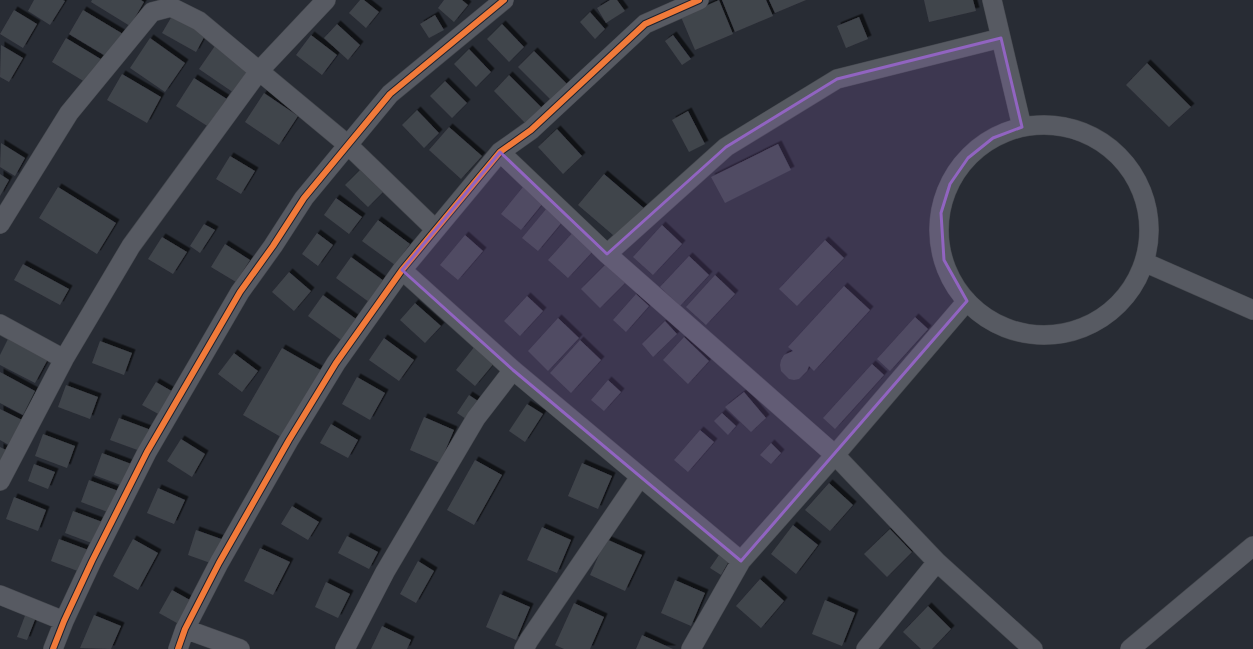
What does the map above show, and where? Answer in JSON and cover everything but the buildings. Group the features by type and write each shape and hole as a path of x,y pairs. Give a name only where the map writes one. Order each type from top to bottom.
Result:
{"street":[{"path":"0,480 64,359 131,246 259,71 326,0"},
{"path":"54,649 64,621 147,452 240,292 273,246 304,198 390,94 504,0"},
{"path":"178,649 185,629 220,563 289,440 336,363 402,270 500,152 531,130 645,24 699,0"},
{"path":"992,0 1022,127"},
{"path":"0,224 69,113 152,12 171,8 199,21 348,144 436,229"},
{"path":"607,254 726,147 837,79 1001,38"},
{"path":"1053,125 1084,132 1098,139 1111,148 1132,172 1139,186 1146,208 1149,231 1144,262 1138,277 1130,290 1109,313 1096,322 1081,329 1066,333 1051,335 1020,333 1005,328 978,312 957,289 949,275 940,245 941,214 944,198 958,170 974,152 993,138 1022,127 1053,125"},
{"path":"500,152 607,254 835,455 937,562 1033,649"},
{"path":"1144,262 1253,310"},
{"path":"402,270 513,370 741,561"},
{"path":"691,649 741,561 835,455 967,301"},
{"path":"0,324 64,359"},
{"path":"345,649 385,572 472,425 513,370"},
{"path":"524,649 640,476"},
{"path":"1130,649 1253,546"},
{"path":"866,649 937,562"},
{"path":"0,594 64,621"},
{"path":"185,629 240,649"}],"highlighted area":[{"path":"1001,38 1022,127 993,138 968,158 950,184 941,213 944,260 967,301 741,561 513,370 402,270 500,152 607,254 726,147 837,79"}],"cycle path":[{"path":"53,649 64,621 92,561 147,452 240,292 273,246 304,198 390,94 504,0"},
{"path":"178,649 185,629 219,563 289,440 336,363 402,270 500,152 531,130 645,24 699,0"}]}
